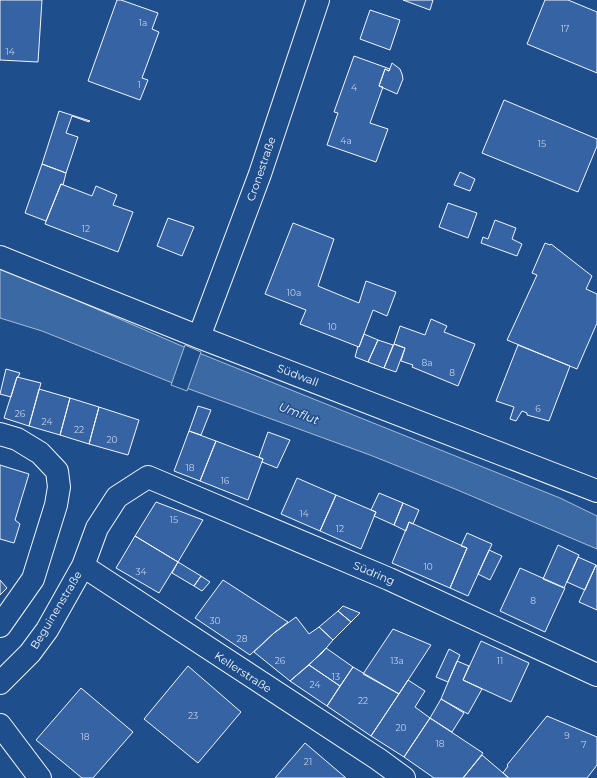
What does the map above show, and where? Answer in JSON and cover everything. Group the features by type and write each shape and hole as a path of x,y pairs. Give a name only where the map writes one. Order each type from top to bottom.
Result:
{"street":[{"name":"Cronestraße","path":"199,336 260,174 318,0"},
{"name":"Südwall","path":"0,257 199,336 596,485"},
{"path":"0,434 17,439 40,453 57,471 59,487 56,505 33,580 0,626"},
{"name":"Beguinenstraße","path":"0,683 30,653 47,630 83,566 97,528 117,497 148,477"},
{"name":"Südring","path":"148,477 389,579 597,675"},
{"name":"Kellerstraße","path":"83,566 378,759 404,778"},
{"path":"2,729 40,778"}],"water":[{"name":"Umflut","path":"0,267 184,347 560,498 597,516 597,549 370,455 170,382 42,331 0,318"}],"pier":[{"path":"185,345 201,352 187,391 171,385"}],"building":[{"path":"0,0 42,0 38,62 0,60"},
{"path":"117,0 121,0 158,13 152,29 159,32 142,78 148,80 140,100 88,81"},
{"path":"403,0 433,0 430,10"},
{"path":"545,0 568,0 597,12 597,73 527,44"},
{"path":"370,10 400,20 390,50 360,39"},
{"path":"354,56 390,69 389,71 385,69 379,86 383,87 370,123 388,129 376,162 327,145 338,113 334,112"},
{"path":"392,63 400,69 403,79 397,94 379,86 385,69 389,71"},
{"path":"504,100 597,139 597,146 578,192 482,153"},
{"path":"59,111 90,121 89,122 72,116 66,133 78,137 66,173 42,164"},
{"path":"42,164 66,173 63,185 61,184 46,221 25,213"},
{"path":"460,172 475,179 470,191 454,185"},
{"path":"61,184 92,196 96,186 117,195 113,205 133,212 118,252 45,224"},
{"path":"448,203 477,213 468,238 439,227"},
{"path":"168,218 194,227 182,256 157,246"},
{"path":"495,220 516,228 512,239 522,244 517,256 481,243 483,237 488,239"},
{"path":"293,223 334,239 318,286 359,303 366,281 396,292 387,316 373,310 359,347 300,324 306,310 265,294"},
{"path":"545,243 551,244 592,276 586,289 597,294 597,323 577,369 507,340 537,275 532,273"},
{"path":"431,319 447,326 444,332 475,344 458,386 401,361 405,348 394,344 400,326 425,335"},
{"path":"364,334 378,340 368,362 355,357 358,346 359,347"},
{"path":"378,340 393,345 384,368 368,362"},
{"path":"394,344 405,348 396,372 384,368"},
{"path":"518,345 570,366 549,421 527,415 527,413 522,411 516,421 510,419 514,407 496,401"},
{"path":"6,369 20,373 17,377 11,397 0,394"},
{"path":"17,377 41,383 29,426 4,418"},
{"path":"39,389 70,398 60,435 29,426"},
{"path":"70,398 99,407 89,444 60,435"},
{"path":"198,406 211,410 201,435 189,431"},
{"path":"99,407 139,420 128,455 89,444"},
{"path":"189,431 216,441 200,481 174,471"},
{"path":"268,432 290,440 277,468 262,462 263,459 259,457"},
{"path":"216,441 263,459 248,500 200,481"},
{"path":"0,465 29,474 15,520 20,524 14,543 0,539"},
{"path":"297,478 336,495 320,531 281,514"},
{"path":"379,493 403,503 394,525 374,516 376,512 371,510"},
{"path":"336,495 376,512 361,549 320,531"},
{"path":"156,502 203,520 178,562 135,536"},
{"path":"403,503 419,510 413,524 409,522 406,531 394,525"},
{"path":"409,522 467,548 450,588 392,563"},
{"path":"467,533 492,544 468,596 450,588 467,548 461,546"},
{"path":"135,536 178,562 159,593 116,568"},
{"path":"558,545 579,555 564,588 543,579"},
{"path":"489,550 502,556 490,580 478,574"},
{"path":"578,557 596,565 585,590 567,582"},
{"path":"178,562 201,576 194,586 172,573"},
{"path":"596,565 597,566 597,610 579,602"},
{"path":"520,568 565,588 545,632 500,611"},
{"path":"201,576 210,582 202,591 194,586"},
{"path":"0,580 7,588 0,595"},
{"path":"223,580 288,622 250,655 195,618"},
{"path":"343,606 360,613 351,622 338,611"},
{"path":"338,611 351,622 333,640 319,627"},
{"path":"296,617 309,634 319,627 333,640 322,653 290,681 254,652 274,633"},
{"path":"393,629 431,645 399,694 363,674"},
{"path":"481,641 529,663 511,702 463,680"},
{"path":"326,648 353,667 340,686 309,665"},
{"path":"449,649 460,655 448,682 436,677"},
{"path":"457,661 469,666 463,680 482,689 468,714 441,699"},
{"path":"309,665 340,686 327,706 290,681"},
{"path":"188,666 241,712 198,763 144,719"},
{"path":"353,667 399,694 371,736 327,706"},
{"path":"408,680 425,691 415,707 430,718 404,757 371,736"},
{"path":"81,688 133,732 93,778 82,778 36,740"},
{"path":"441,699 464,713 452,732 430,718"},
{"path":"547,716 597,737 597,765 587,778 509,778 503,773 508,766 507,765"},
{"path":"430,718 483,753 463,778 434,778 404,757"},
{"path":"305,743 346,778 275,778"},
{"path":"482,755 503,773 509,778 463,778"}]}
